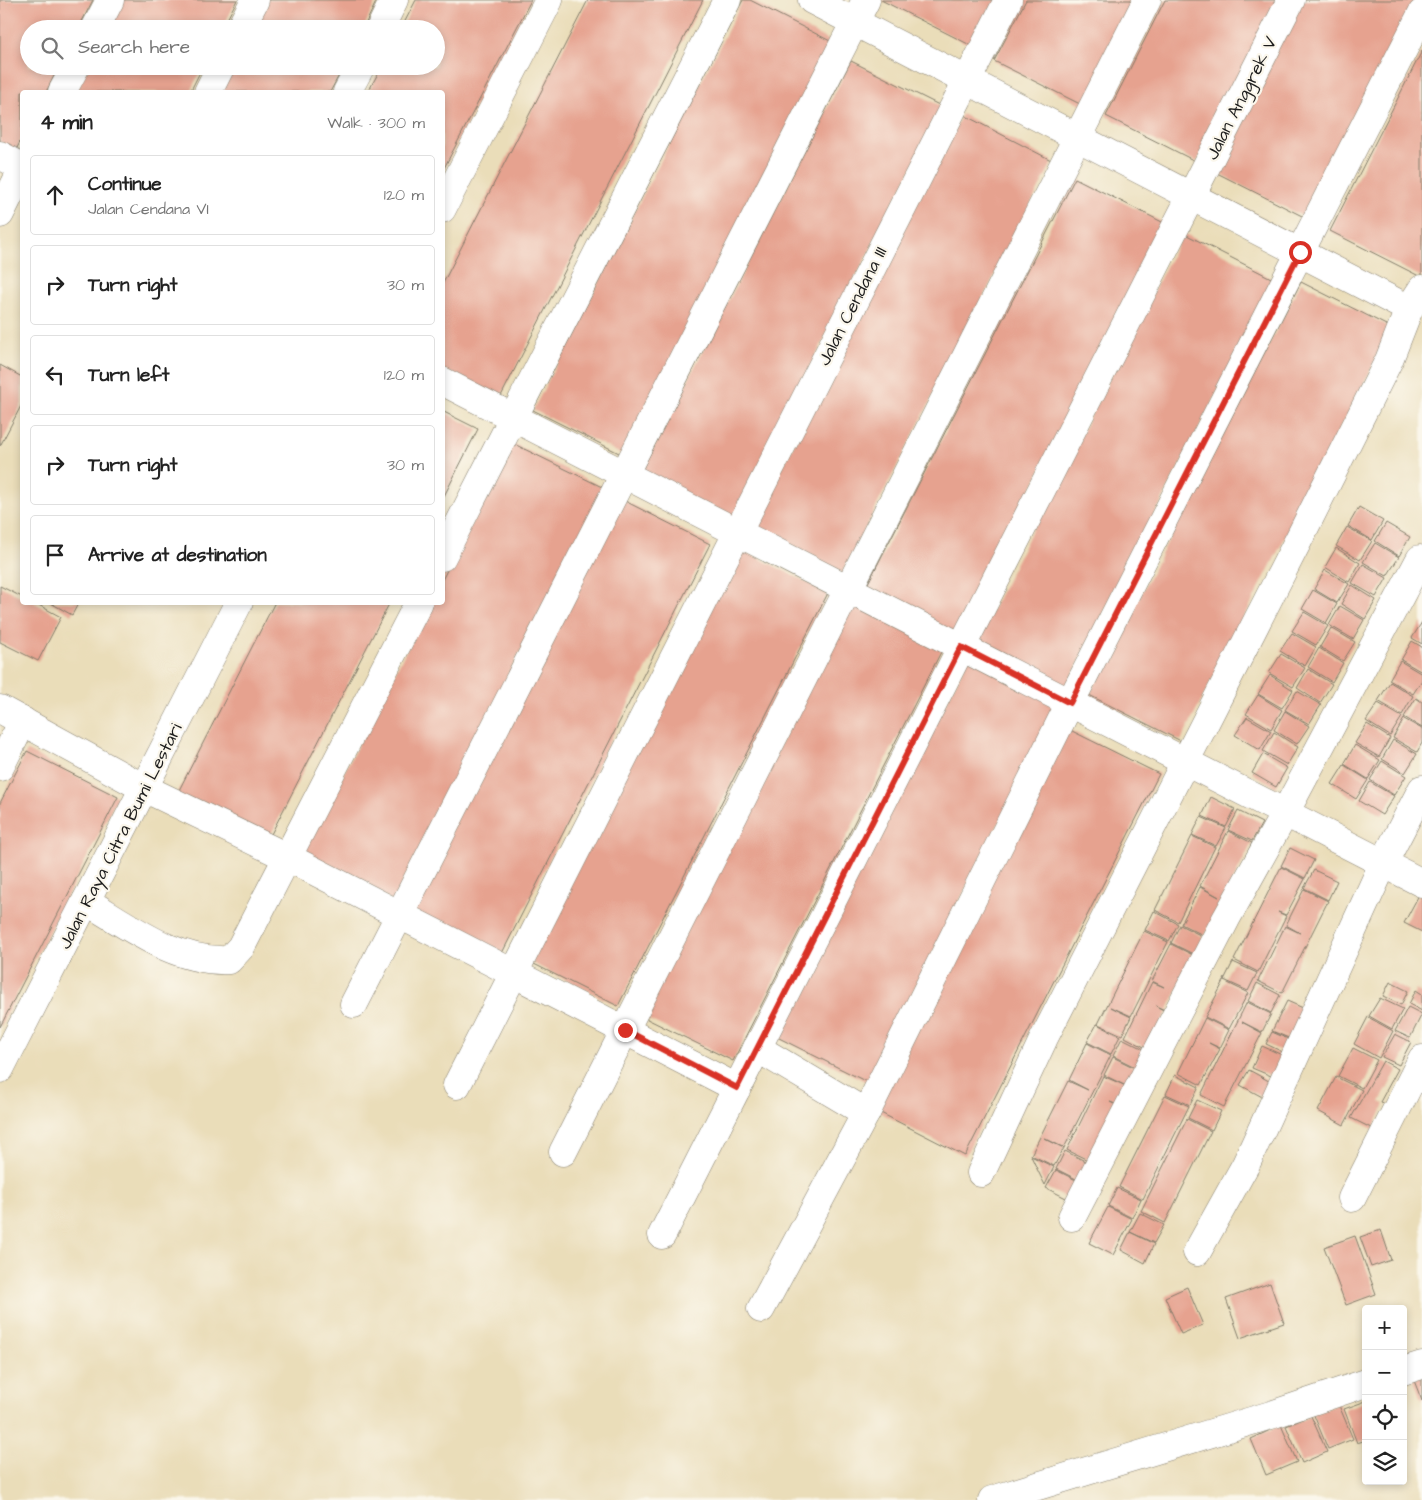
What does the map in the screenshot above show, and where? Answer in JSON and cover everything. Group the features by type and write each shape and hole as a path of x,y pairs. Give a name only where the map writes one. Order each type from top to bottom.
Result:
{"street":[{"path":"100,20 110,0"},
{"path":"245,20 255,0"},
{"path":"384,20 394,0"},
{"path":"445,203 549,0"},
{"path":"445,551 727,0"},
{"path":"812,0 860,11 967,80 1300,252 1419,295 1389,360 1044,1038 981,1173"},
{"name":"Jalan Cendana III","path":"457,1085 1008,0"},
{"path":"563,1152 1147,0"},
{"name":"Jalan Anggrek V","path":"662,1235 1291,0"},
{"path":"354,1004 860,11"},
{"path":"761,1309 866,1113 1070,703 1422,13"},
{"path":"63,90 71,75"},
{"path":"209,90 216,75"},
{"path":"348,90 356,75"},
{"path":"0,155 20,167"},
{"path":"0,214 20,172"},
{"path":"445,383 1422,883"},
{"path":"1072,1217 1226,920 1420,558"},
{"name":"Jalan Raya Citra Bumi Lestari","path":"0,1069 237,605"},
{"path":"86,901 164,947 211,961 229,960 241,947 289,858 417,605"},
{"path":"0,767 12,715 144,788 289,858 737,1088"},
{"path":"1197,1252 1246,1164 1383,864 1422,789"},
{"path":"758,1048 866,1113"},
{"path":"1352,1198 1422,1059"},
{"path":"1407,1370 1422,1365"},
{"path":"992,1500 1362,1385"}],"building":[{"path":"0,0 93,0 83,20 20,20 20,75 54,75 47,90 20,90 20,142 16,150 0,142"},
{"path":"122,0 237,0 227,20 112,20"},
{"path":"263,0 377,0 367,20 253,20"},
{"path":"416,0 531,0 445,166 445,90 369,90 377,75 445,75 445,20 406,20"},
{"path":"588,0 703,0 500,398 445,370 445,279"},
{"path":"743,0 750,0 836,44 625,456 533,410"},
{"path":"881,0 998,0 974,47"},
{"path":"1026,0 1140,0 1086,107 994,61"},
{"path":"1165,0 1280,0 1197,162 1106,116"},
{"path":"1301,0 1415,0 1304,217 1213,171"},
{"path":"1422,51 1422,276 1421,277 1330,231"},
{"path":"851,61 943,107 732,520 640,474"},
{"path":"84,75 198,75 191,90 76,90"},
{"path":"224,75 339,75 331,90 217,90"},
{"path":"962,114 1053,161 842,574 751,528"},
{"path":"1075,178 1166,224 956,637 864,591"},
{"path":"1183,233 1275,280 1064,692 973,647"},
{"path":"1301,282 1392,328 1181,741 1089,695"},
{"path":"0,365 20,376 20,408 0,446"},
{"path":"445,412 478,429 445,494"},
{"path":"512,443 604,488 393,902 301,856 429,605 445,605 445,574"},
{"path":"619,498 710,544 500,957 408,911"},
{"path":"1359,507 1383,521 1372,540 1348,526"},
{"path":"1386,523 1410,537 1399,556 1375,541"},
{"path":"1347,527 1372,541 1360,560 1336,546"},
{"path":"1375,543 1399,557 1387,576 1363,562"},
{"path":"737,547 828,593 618,1006 526,960"},
{"path":"1336,548 1360,563 1349,582 1325,567"},
{"path":"1363,564 1387,578 1376,597 1352,583"},
{"path":"1325,570 1349,584 1337,603 1314,589"},
{"path":"1352,585 1376,600 1365,619 1341,604"},
{"path":"0,586 20,596 20,605 39,605 61,617 38,661 0,642"},
{"path":"1313,590 1337,604 1326,623 1302,609"},
{"path":"852,603 943,648 733,1061 641,1016"},
{"path":"54,605 77,605 72,615"},
{"path":"273,605 388,605 267,842 176,796"},
{"path":"1340,606 1364,620 1353,639 1329,625"},
{"path":"1304,612 1328,626 1316,645 1292,631"},
{"path":"1422,622 1422,644 1412,638"},
{"path":"1331,628 1355,642 1343,661 1320,647"},
{"path":"1292,633 1316,647 1305,666 1280,651"},
{"path":"1412,641 1422,647 1422,672 1401,660"},
{"path":"1319,648 1343,663 1332,682 1308,667"},
{"path":"1281,654 1305,668 1293,687 1269,673"},
{"path":"970,655 1061,702 867,1082 775,1036"},
{"path":"1400,661 1422,674 1422,680 1413,694 1389,680"},
{"path":"1308,669 1332,684 1320,703 1297,688"},
{"path":"1270,675 1293,690 1282,708 1258,694"},
{"path":"1390,682 1413,696 1402,715 1378,701"},
{"path":"1297,691 1321,705 1309,724 1285,710"},
{"path":"1258,695 1282,710 1271,729 1246,714"},
{"path":"1416,698 1422,702 1422,728 1404,717"},
{"path":"1378,703 1402,717 1390,736 1366,721"},
{"path":"1285,711 1309,726 1297,744 1274,730"},
{"path":"1247,717 1271,731 1260,750 1235,735"},
{"path":"1404,719 1422,729 1422,743 1417,752 1393,738"},
{"path":"1367,724 1390,738 1379,757 1355,743"},
{"path":"1068,729 1159,774 965,1156 873,1109"},
{"path":"1274,732 1298,747 1287,765 1263,751"},
{"path":"1393,740 1417,754 1405,773 1382,759"},
{"path":"1355,745 1380,760 1368,779 1344,764"},
{"path":"27,751 118,797 0,1027 0,803"},
{"path":"1263,754 1287,768 1276,787 1252,773"},
{"path":"1382,761 1406,776 1394,795 1370,780"},
{"path":"1344,765 1368,780 1356,799 1332,784"},
{"path":"1370,782 1394,796 1382,815 1359,801"},
{"path":"1211,797 1235,809 1226,827 1202,816"},
{"path":"1238,811 1262,823 1252,841 1228,830"},
{"path":"1201,817 1226,828 1216,846 1192,835"},
{"path":"1228,831 1252,843 1205,936 1181,924 1200,887 1219,897 1200,886"},
{"path":"1192,836 1215,847 1178,922 1155,910"},
{"path":"1290,848 1314,860 1305,878 1281,866"},
{"path":"1281,867 1305,879 1286,915 1278,912 1286,916 1258,972 1234,960"},
{"path":"1314,870 1337,881 1328,900 1304,888"},
{"path":"1304,889 1328,901 1282,993 1258,981 1285,926 1300,933 1286,925"},
{"path":"1420,893 1422,894 1422,932 1404,923"},
{"path":"1154,911 1178,924 1169,941 1145,930"},
{"path":"1180,925 1204,937 1195,955 1171,943"},
{"path":"1144,931 1168,942 1131,1016 1111,1007 1131,1017 1122,1035 1098,1024"},
{"path":"1171,944 1195,956 1167,1011 1156,1006 1167,1012 1148,1049 1125,1037 1152,982 1164,987 1152,981"},
{"path":"1233,962 1257,973 1248,991 1224,980"},
{"path":"1224,981 1248,993 1229,1029 1205,1017"},
{"path":"1390,982 1408,991 1401,1005 1383,996"},
{"path":"1257,983 1280,995 1271,1013 1248,1001"},
{"path":"1416,990 1422,994 1422,1011 1409,1004"},
{"path":"1380,998 1403,1009 1392,1029 1369,1016"},
{"path":"1287,1001 1310,1011 1298,1042 1272,1031"},
{"path":"1247,1002 1271,1014 1262,1032 1242,1022 1262,1033 1224,1107 1201,1095"},
{"path":"1408,1007 1422,1014 1410,1038 1395,1031"},
{"path":"1368,1017 1393,1031 1379,1058 1354,1044"},
{"path":"1205,1018 1229,1030 1220,1048 1209,1043 1220,1049 1201,1085 1178,1073"},
{"path":"1097,1024 1120,1036 1111,1054 1087,1042"},
{"path":"1272,1032 1293,1041 1287,1054 1266,1044"},
{"path":"1395,1034 1411,1042 1399,1065 1382,1057"},
{"path":"1122,1038 1146,1050 1137,1068 1113,1056"},
{"path":"1087,1043 1111,1055 1054,1166 1031,1155 1068,1081 1088,1090 1069,1080"},
{"path":"1262,1046 1293,1060 1283,1081 1252,1068"},
{"path":"1353,1048 1377,1060 1362,1088 1338,1076"},
{"path":"1113,1057 1137,1069 1118,1105 1110,1102 1118,1106 1090,1161 1067,1150 1103,1076 1124,1085 1104,1075"},
{"path":"1383,1061 1398,1069 1380,1102 1385,1104 1373,1129 1351,1118"},
{"path":"1249,1070 1276,1085 1268,1100 1240,1085"},
{"path":"1175,1075 1199,1087 1190,1105 1166,1094"},
{"path":"1336,1077 1362,1090 1344,1125 1318,1111"},
{"path":"1165,1095 1189,1106 1143,1199 1119,1187"},
{"path":"1197,1100 1221,1111 1212,1130 1188,1118"},
{"path":"1187,1119 1211,1131 1165,1223 1141,1211"},
{"path":"1065,1151 1089,1163 1080,1181 1056,1169"},
{"path":"1031,1156 1054,1167 1045,1185 1038,1171"},
{"path":"1056,1170 1080,1182 1070,1200 1046,1188"},
{"path":"1117,1188 1141,1199 1132,1218 1108,1206"},
{"path":"1108,1207 1132,1219 1113,1255 1089,1243"},
{"path":"1140,1213 1164,1225 1154,1243 1130,1232"},
{"path":"1381,1230 1391,1260 1371,1267 1360,1237"},
{"path":"1130,1232 1154,1244 1145,1263 1121,1250"},
{"path":"1355,1236 1376,1294 1346,1305 1324,1247"},
{"path":"1270,1283 1284,1323 1240,1338 1226,1299"},
{"path":"1187,1287 1203,1325 1181,1334 1165,1297"},
{"path":"1422,1375 1422,1401 1413,1378"},
{"path":"1362,1402 1362,1441 1357,1443 1344,1409"},
{"path":"1338,1403 1353,1439 1328,1449 1313,1413"},
{"path":"1311,1416 1327,1452 1302,1463 1286,1426"},
{"path":"1281,1425 1297,1462 1266,1475 1251,1439"}],"route":[{"path":"625,1030 737,1088 961,647 1070,703 1300,252"}]}
